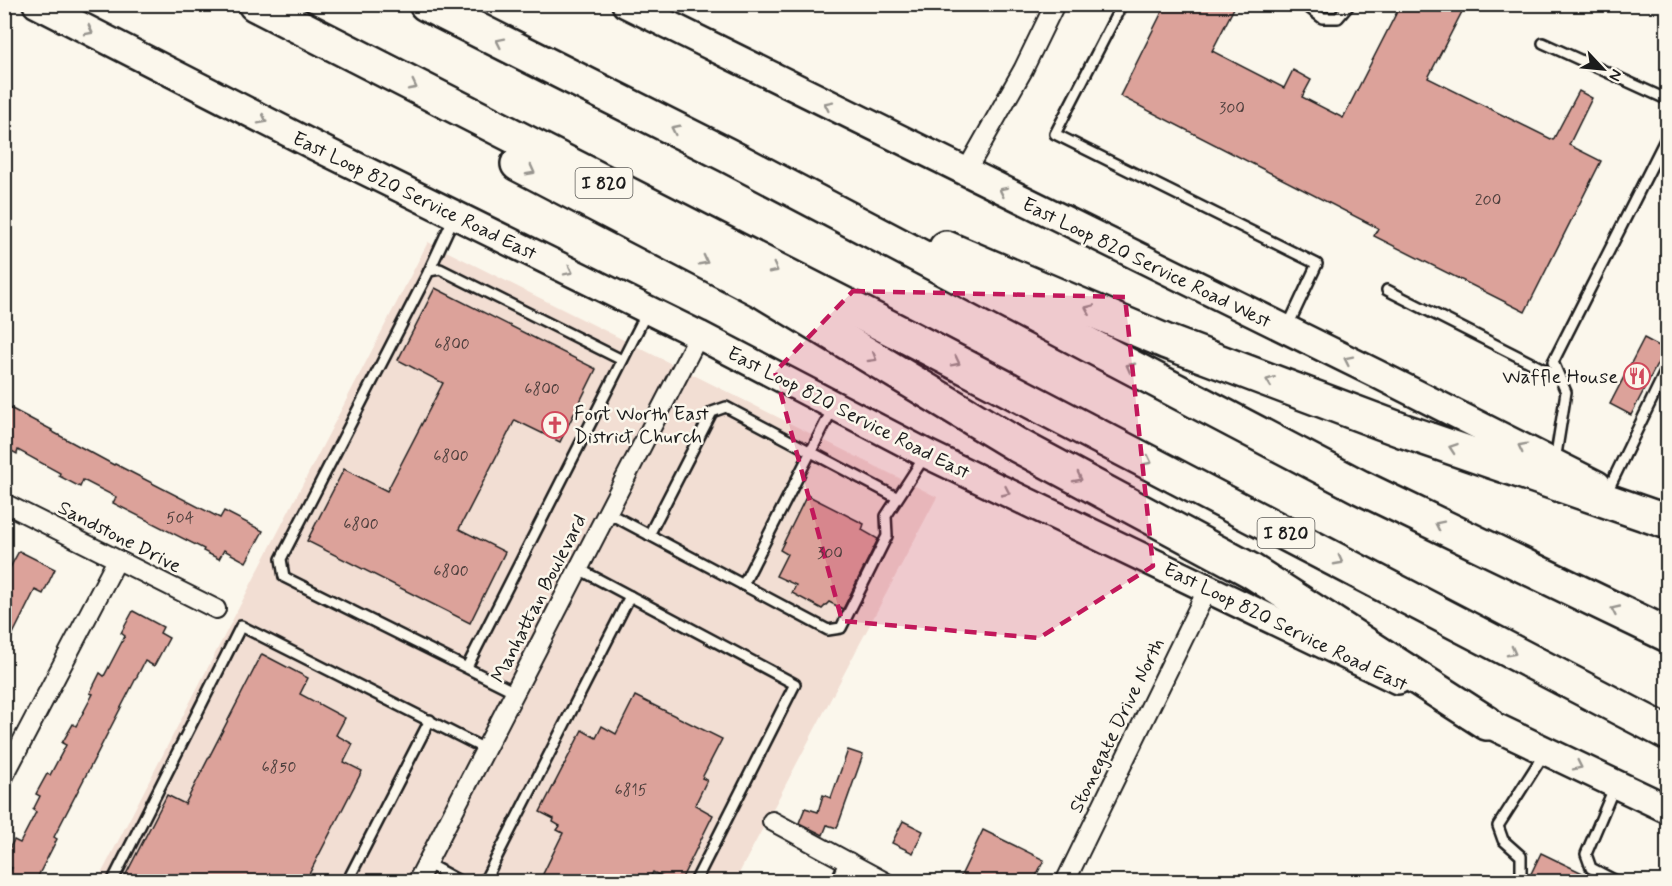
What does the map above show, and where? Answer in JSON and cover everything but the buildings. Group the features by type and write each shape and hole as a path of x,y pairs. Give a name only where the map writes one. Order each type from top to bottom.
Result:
{"highway":[{"name":"I 820","path":"255,4 904,335 1668,733"},
{"path":"426,4 727,155 1360,487 1668,635"},
{"path":"305,30 354,79 762,291 1017,445 1250,570 1487,723"},
{"path":"727,155 1167,342 1404,431 1668,521"}],"main road":[{"name":"East Loop 820 Service Road East","path":"37,4 317,147 699,334 927,454 1668,809"},
{"name":"East Loop 820 Service Road West","path":"626,4 1668,521"}],"street":[{"path":"965,172 1023,70 1055,4"},
{"name":"Manhattan Boulevard","path":"417,882 699,334"},
{"name":"Sandstone Drive","path":"4,503 216,609"},
{"path":"4,776 117,560"},
{"name":"Stonegate Drive North","path":"1065,882 1208,588"},
{"path":"772,821 885,882"},
{"path":"840,882 849,862"}],"lane":[{"path":"1122,4 1055,134 1317,264 1286,330"},
{"path":"1304,4 1322,18 1338,18 1350,4"},
{"path":"1543,43 1668,99"},
{"path":"1554,464 1566,392 1553,362 1668,134"},
{"path":"455,215 429,271 281,559 284,577 515,692"},
{"path":"429,271 440,269 622,360"},
{"path":"1387,290 1559,377"},
{"path":"467,668 648,310"},
{"path":"1608,490 1668,366"},
{"path":"743,585 835,405"},
{"path":"649,535 712,412 726,407 896,497"},
{"path":"608,513 828,630 840,628 887,536 886,516 896,497 927,454"},
{"path":"579,569 795,684 694,882"},
{"path":"484,882 630,596"},
{"path":"112,882 241,626 485,749"},
{"path":"347,882 430,720"},
{"path":"1519,882 1521,856 1503,840 1498,826 1545,751"},
{"path":"1615,784 1586,854 1591,868 1618,882"},
{"path":"426,863 461,882"}],"highlighted area":[{"path":"853,291 1125,297 1153,566 1039,638 842,621 775,372"}],"shaded area":[{"path":"428,242 937,497 735,881 97,882"}],"place":[{"name":"Waffle House","path":"1637,376"},
{"name":"Fort Worth East District Church","path":"555,425"}]}
